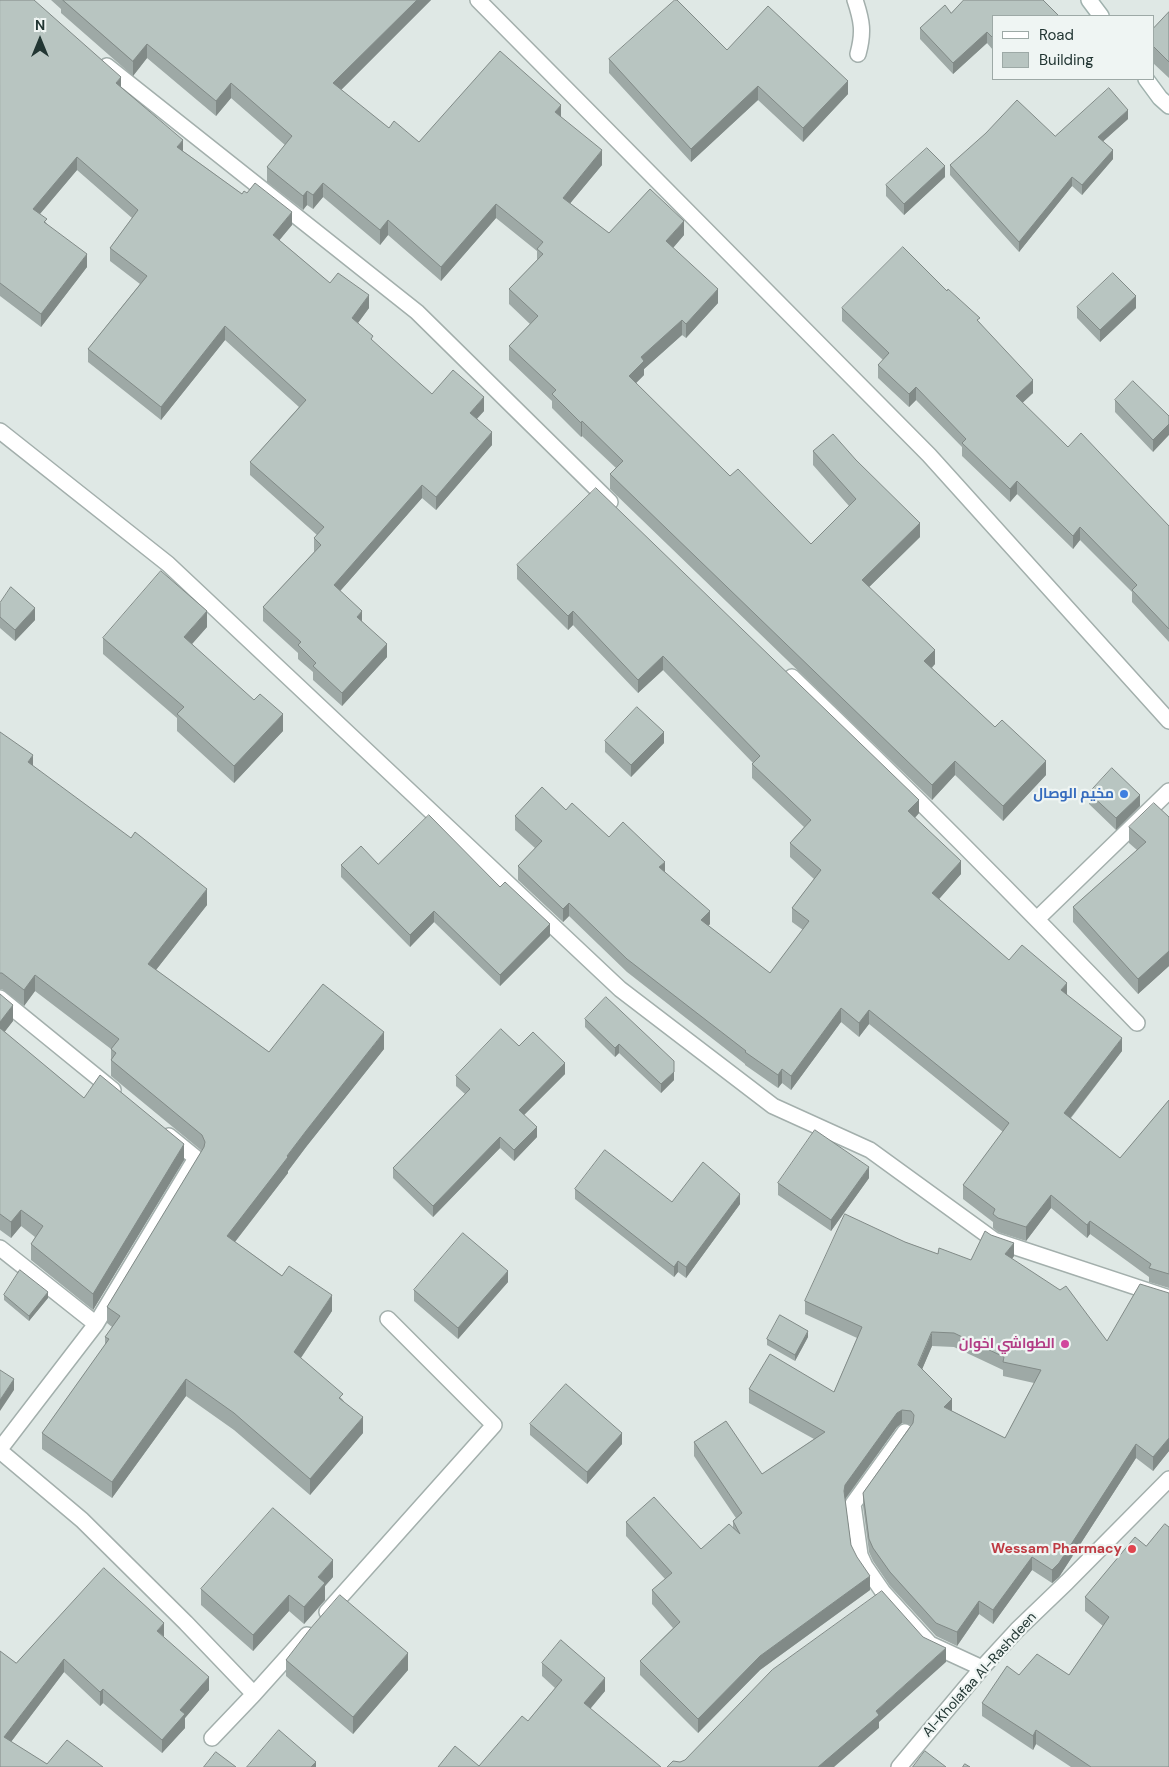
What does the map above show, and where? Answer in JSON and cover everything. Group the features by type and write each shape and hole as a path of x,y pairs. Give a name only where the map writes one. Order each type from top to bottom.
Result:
{"street":[{"path":"478,0 929,455 1169,721"},
{"path":"855,0 862,22 862,38 858,54"},
{"path":"1089,0 1100,15"},
{"path":"96,56 117,75 417,312 622,513"},
{"path":"1147,80 1160,98 1169,106"},
{"path":"0,432 168,564 620,989 773,1106 870,1150 994,1240 1169,1298"},
{"path":"778,664 899,780 1137,1023"},
{"path":"1037,919 1169,791"},
{"path":"0,998 121,1097"},
{"path":"158,1127 196,1158 96,1324 0,1450 82,1520 186,1623 254,1694"},
{"path":"0,1248 96,1324"},
{"path":"212,1738 254,1694 494,1425 388,1319"},
{"path":"904,1432 853,1504 860,1555 865,1566 883,1592 930,1644 982,1668"},
{"name":"Al-Kholafaa Al-Rashdeen","path":"899,1767 982,1668 1017,1630 1169,1480"},
{"path":"868,1604 883,1592"}],"building":[{"path":"0,0 34,0 121,77 116,83 183,140 177,147 242,194 244,191 247,193 255,183 292,212 273,235 330,283 338,273 369,295 352,318 373,336 371,339 432,394 453,370 484,397 470,413 492,432 436,497 422,485 334,585 362,611 357,617 387,644 342,693 313,666 316,663 298,645 301,642 263,607 321,545 314,538 324,527 250,462 306,400 225,326 161,407 88,349 147,276 110,248 138,210 77,157 33,209 47,219 44,222 87,254 41,314 0,283"},
{"path":"63,0 417,0 333,83 389,128 394,121 419,142 500,51 561,105 555,112 602,150 563,198 609,233 650,189 684,221 666,241 718,289 686,324 682,320 641,357 644,361 629,376 730,476 738,469 811,544 856,499 813,451 833,434 856,460 920,523 862,580 935,650 924,661 995,727 1002,720 1046,761 1003,806 955,761 932,785 610,474 623,461 552,394 556,390 509,346 538,316 509,289 543,254 537,249 543,242 496,204 441,267 388,220 380,230 323,183 313,195 307,191 303,196 267,167 292,136 231,83 216,101 147,44 133,61"},
{"path":"675,0 727,50 768,6 848,81 803,128 758,86 691,149 609,59"},
{"path":"964,0 1043,0 1058,15 992,15 992,37 987,32 953,63 920,28 945,5 951,13"},
{"path":"1169,12 1169,62 1154,47 1154,28"},
{"path":"1109,88 1128,110 1098,137 1113,150 1082,185 1072,177 1019,242 950,165 986,133 1017,100 1055,136"},
{"path":"927,148 945,166 904,204 886,185"},
{"path":"903,247 947,291 948,289 980,318 977,320 1033,380 1016,396 1068,447 1081,433 1169,526 1169,629 1132,590 1137,585 1080,527 1073,536 1017,481 1010,489 962,443 966,439 916,387 909,394 878,365 889,353 842,308"},
{"path":"1113,273 1136,296 1100,330 1077,307"},
{"path":"1133,381 1169,416 1169,424 1153,440 1115,400"},
{"path":"596,488 919,800 908,811 961,861 932,893 1009,960 1022,945 1067,983 1061,990 1122,1038 1064,1113 1120,1158 1169,1100 1169,1274 1149,1268 1151,1264 1090,1221 1087,1225 1051,1195 1026,1227 998,1218 993,1214 995,1209 963,1185 1009,1123 869,1010 859,1023 841,1008 791,1076 782,1069 778,1075 745,1052 627,959 569,903 563,909 518,866 542,841 515,816 542,787 566,810 572,803 609,837 623,822 665,862 659,867 710,911 701,920 770,973 809,921 792,908 821,870 790,843 811,820 752,764 760,756 663,656 638,680 573,611 568,616 517,565"},
{"path":"161,571 207,611 184,637 254,700 260,694 283,714 234,766 177,714 184,707 103,638"},
{"path":"11,587 35,608 15,630 0,617 0,603"},
{"path":"637,707 664,732 631,765 605,741"},
{"path":"0,732 33,755 28,762 131,838 135,832 207,889 148,964 269,1052 323,984 384,1032 227,1236 282,1276 289,1266 332,1295 294,1352 343,1394 339,1398 363,1417 310,1479 234,1413 186,1379 112,1482 42,1433 109,1339 105,1337 120,1316 107,1307 204,1147 205,1142 202,1135 111,1060 116,1053 111,1049 119,1039 35,975 24,990 0,973"},
{"path":"1112,768 1140,795 1116,818 1089,793"},
{"path":"1154,803 1169,817 1169,951 1138,979 1073,907 1146,842 1129,827"},
{"path":"429,815 500,887 505,882 550,924 500,975 434,911 410,935 341,865 361,846 378,864"},
{"path":"0,994 13,1005 0,1022"},
{"path":"606,997 674,1061 674,1072 661,1084 619,1044 615,1048 585,1019"},
{"path":"0,1028 84,1098 100,1075 184,1144 93,1294 31,1244 43,1226 21,1210 11,1222 0,1214"},
{"path":"501,1029 519,1046 533,1032 565,1063 519,1110 537,1127 514,1150 500,1137 433,1206 393,1168 470,1089 456,1076"},
{"path":"815,1130 869,1167 831,1220 778,1183"},
{"path":"605,1150 672,1202 703,1162 740,1194 686,1267 678,1261 674,1267 575,1189"},
{"path":"845,1214 905,1242 938,1254 939,1248 971,1260 985,1231 1014,1243 1005,1254 1060,1290 1066,1286 1107,1341 1140,1284 1169,1293 1169,1438 1153,1457 1136,1444 1059,1563 1052,1570 1032,1557 993,1610 979,1601 957,1632 936,1623 890,1572 869,1539 863,1493 913,1423 914,1415 911,1411 902,1410 897,1413 845,1485 844,1491 851,1545 870,1576 760,1656 698,1719 640,1661 680,1622 652,1590 672,1573 626,1522 654,1497 701,1549 729,1524 740,1534 733,1521 742,1513 694,1442 726,1421 762,1474 825,1432 749,1389 770,1354 834,1392 862,1327 805,1301","holes":["932,1332 954,1333 1004,1357 1003,1362 1041,1370 1005,1438 944,1407 952,1399 918,1365"]},
{"path":"463,1233 508,1271 458,1328 414,1290"},
{"path":"20,1270 48,1292 29,1316 4,1295"},
{"path":"780,1315 808,1331 795,1355 767,1339"},
{"path":"0,1370 14,1379 0,1400"},
{"path":"566,1384 622,1433 587,1472 530,1424"},
{"path":"273,1508 333,1560 318,1577 325,1583 304,1607 289,1595 253,1635 201,1589"},
{"path":"1165,1524 1169,1527 1169,1767 1091,1767 1036,1730 1033,1736 982,1703 1007,1666 1019,1675 1037,1654 1069,1675 1109,1617 1085,1597 1135,1537 1146,1546"},
{"path":"104,1568 164,1623 157,1631 209,1677 180,1710 185,1714 162,1740 103,1689 100,1692 64,1659 4,1737 47,1764 67,1740 103,1767 0,1767 0,1651 16,1663"},
{"path":"882,1591 923,1637 946,1648 876,1711 879,1715 818,1767 667,1767 673,1761 680,1762 685,1760 772,1670"},
{"path":"340,1595 408,1653 353,1717 286,1660"},
{"path":"561,1640 605,1678 584,1703 661,1767 438,1767 455,1746 479,1766 522,1716 528,1721 562,1680 542,1663"},
{"path":"279,1730 316,1762 311,1767 247,1767"},
{"path":"925,1751 946,1767 913,1767"},
{"path":"216,1752 236,1767 204,1767"}],"place":[{"name":"مخيم الوصال","path":"1124,794"},
{"name":"الطواشي اخوان","path":"1065,1344"},
{"name":"Wessam Pharmacy","path":"1132,1549"}]}
